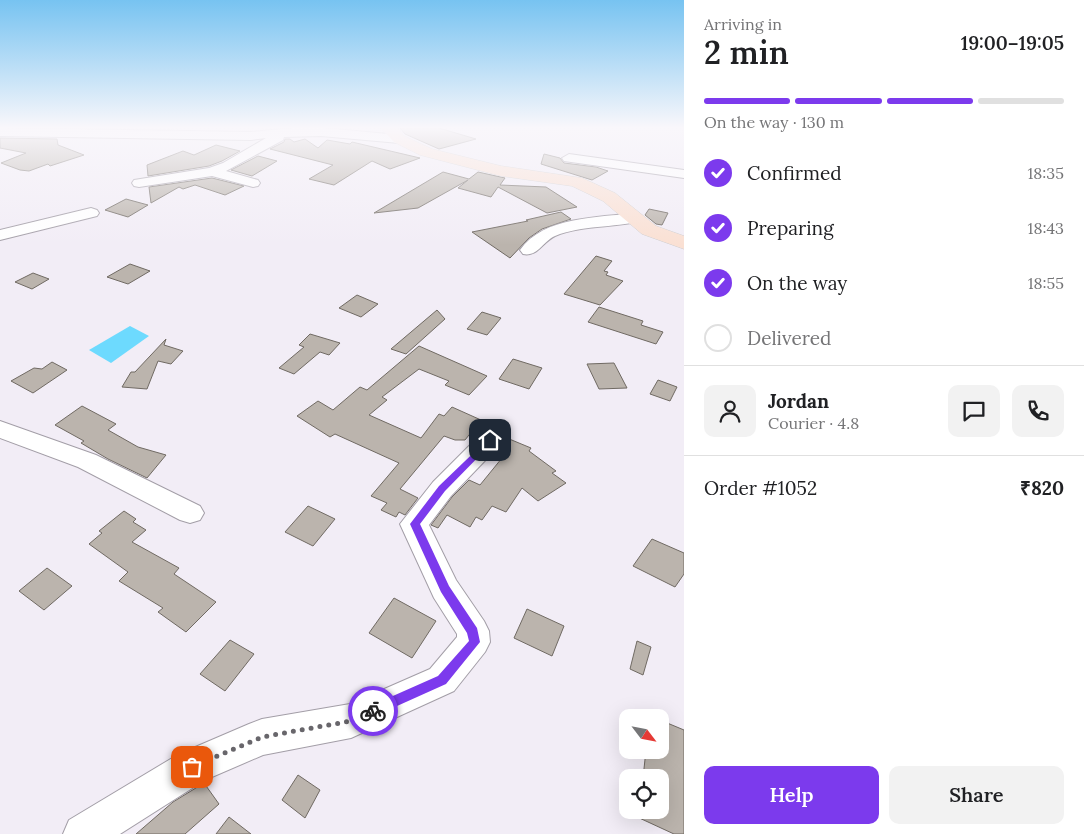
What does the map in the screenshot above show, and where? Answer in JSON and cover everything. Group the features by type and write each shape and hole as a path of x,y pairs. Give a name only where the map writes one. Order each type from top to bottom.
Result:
{"main road":[{"path":"481,167 576,182 609,197 649,230 684,244"}],"street":[{"path":"139,184 212,172 226,167"},
{"path":"633,167 684,174"},
{"path":"212,172 253,183"},
{"path":"0,235 91,213"},
{"path":"529,250 544,235 589,224 635,218"},
{"path":"0,428 87,461 190,513"},
{"path":"83,834 192,767 262,737 351,721 442,680 474,642 473,632 445,589 414,524 442,489 490,440"}],"water":[{"path":"130,326 149,336 111,363 89,350"}],"building":[{"path":"12,167 40,167 29,171"},
{"path":"147,167 203,167 148,176"},
{"path":"237,167 267,167 252,176 231,170"},
{"path":"330,167 363,167 334,185 309,179"},
{"path":"550,167 595,167 608,171 592,180"},
{"path":"443,172 469,179 478,172 505,178 500,185 546,187 577,207 547,213 498,187 491,197 458,188 468,180 418,208 374,213"},
{"path":"212,178 244,186 225,195 195,185 183,189 179,187 151,203 149,187"},
{"path":"126,199 148,205 128,217 105,210"},
{"path":"649,209 668,213 662,225 656,224 645,215"},
{"path":"561,212 571,219 542,229 529,238 510,258 472,232 528,221 526,220"},
{"path":"596,256 612,261 604,271 608,272 606,275 623,281 600,305 564,294"},
{"path":"130,264 150,271 128,284 107,277"},
{"path":"33,273 49,279 32,289 15,282"},
{"path":"357,295 378,304 361,317 339,308"},
{"path":"599,307 643,321 641,325 663,332 656,344 588,322"},
{"path":"437,310 445,319 406,354 391,349"},
{"path":"482,312 501,318 487,335 467,329"},
{"path":"310,334 340,343 329,355 320,352 294,374 279,368 304,347 299,345"},
{"path":"166,339 164,345 183,351 171,364 158,361 147,389 122,387 131,372 135,372"},
{"path":"419,346 487,376 469,395 445,385 449,381 419,369 382,397 387,400 369,415 421,438 439,414 444,416 452,407 481,420 465,440 455,440 444,436 400,489 418,498 405,515 399,512 396,517 381,510 387,503 371,496 399,463 335,434 330,437 297,416 318,401 333,410 360,387 367,390"},
{"path":"513,359 542,368 529,389 499,379"},
{"path":"52,362 67,370 33,393 11,381 34,368 42,369"},
{"path":"614,363 627,388 599,389 587,364"},
{"path":"658,380 677,387 670,401 650,394"},
{"path":"82,406 116,424 108,430 138,447 166,455 147,478 108,459 81,443 84,441 55,425"},
{"path":"502,436 531,448 529,451 556,471 552,473 566,483 538,501 522,488 506,512 492,506 482,520 476,517 470,527 447,515 438,528 431,525 452,497 469,480 480,485 502,458 493,454 504,441"},
{"path":"308,506 335,519 313,546 285,532"},
{"path":"124,511 136,519 133,522 146,530 132,542 179,568 174,574 216,602 186,632 158,612 163,608 119,581 128,572 89,544 102,533 99,531"},
{"path":"652,539 684,553 684,574 675,587 633,566"},
{"path":"47,568 72,586 44,610 19,591"},
{"path":"394,598 436,621 412,658 369,633"},
{"path":"527,609 564,626 552,656 514,638"},
{"path":"230,640 254,654 225,691 200,674"},
{"path":"637,641 651,647 643,675 630,669"},
{"path":"669,724 684,730 684,834 674,834 642,819 669,819 669,769 644,769 645,759 669,759"},
{"path":"298,775 320,790 305,818 282,800"},
{"path":"204,783 219,804 185,834 136,834 173,802"},
{"path":"229,817 251,834 216,834"}],"way so far":[{"path":"192,767 262,737 351,721 373,711"}],"route":[{"path":"373,711 442,680 474,642 473,632 445,589 414,524 442,489 490,440"}]}
